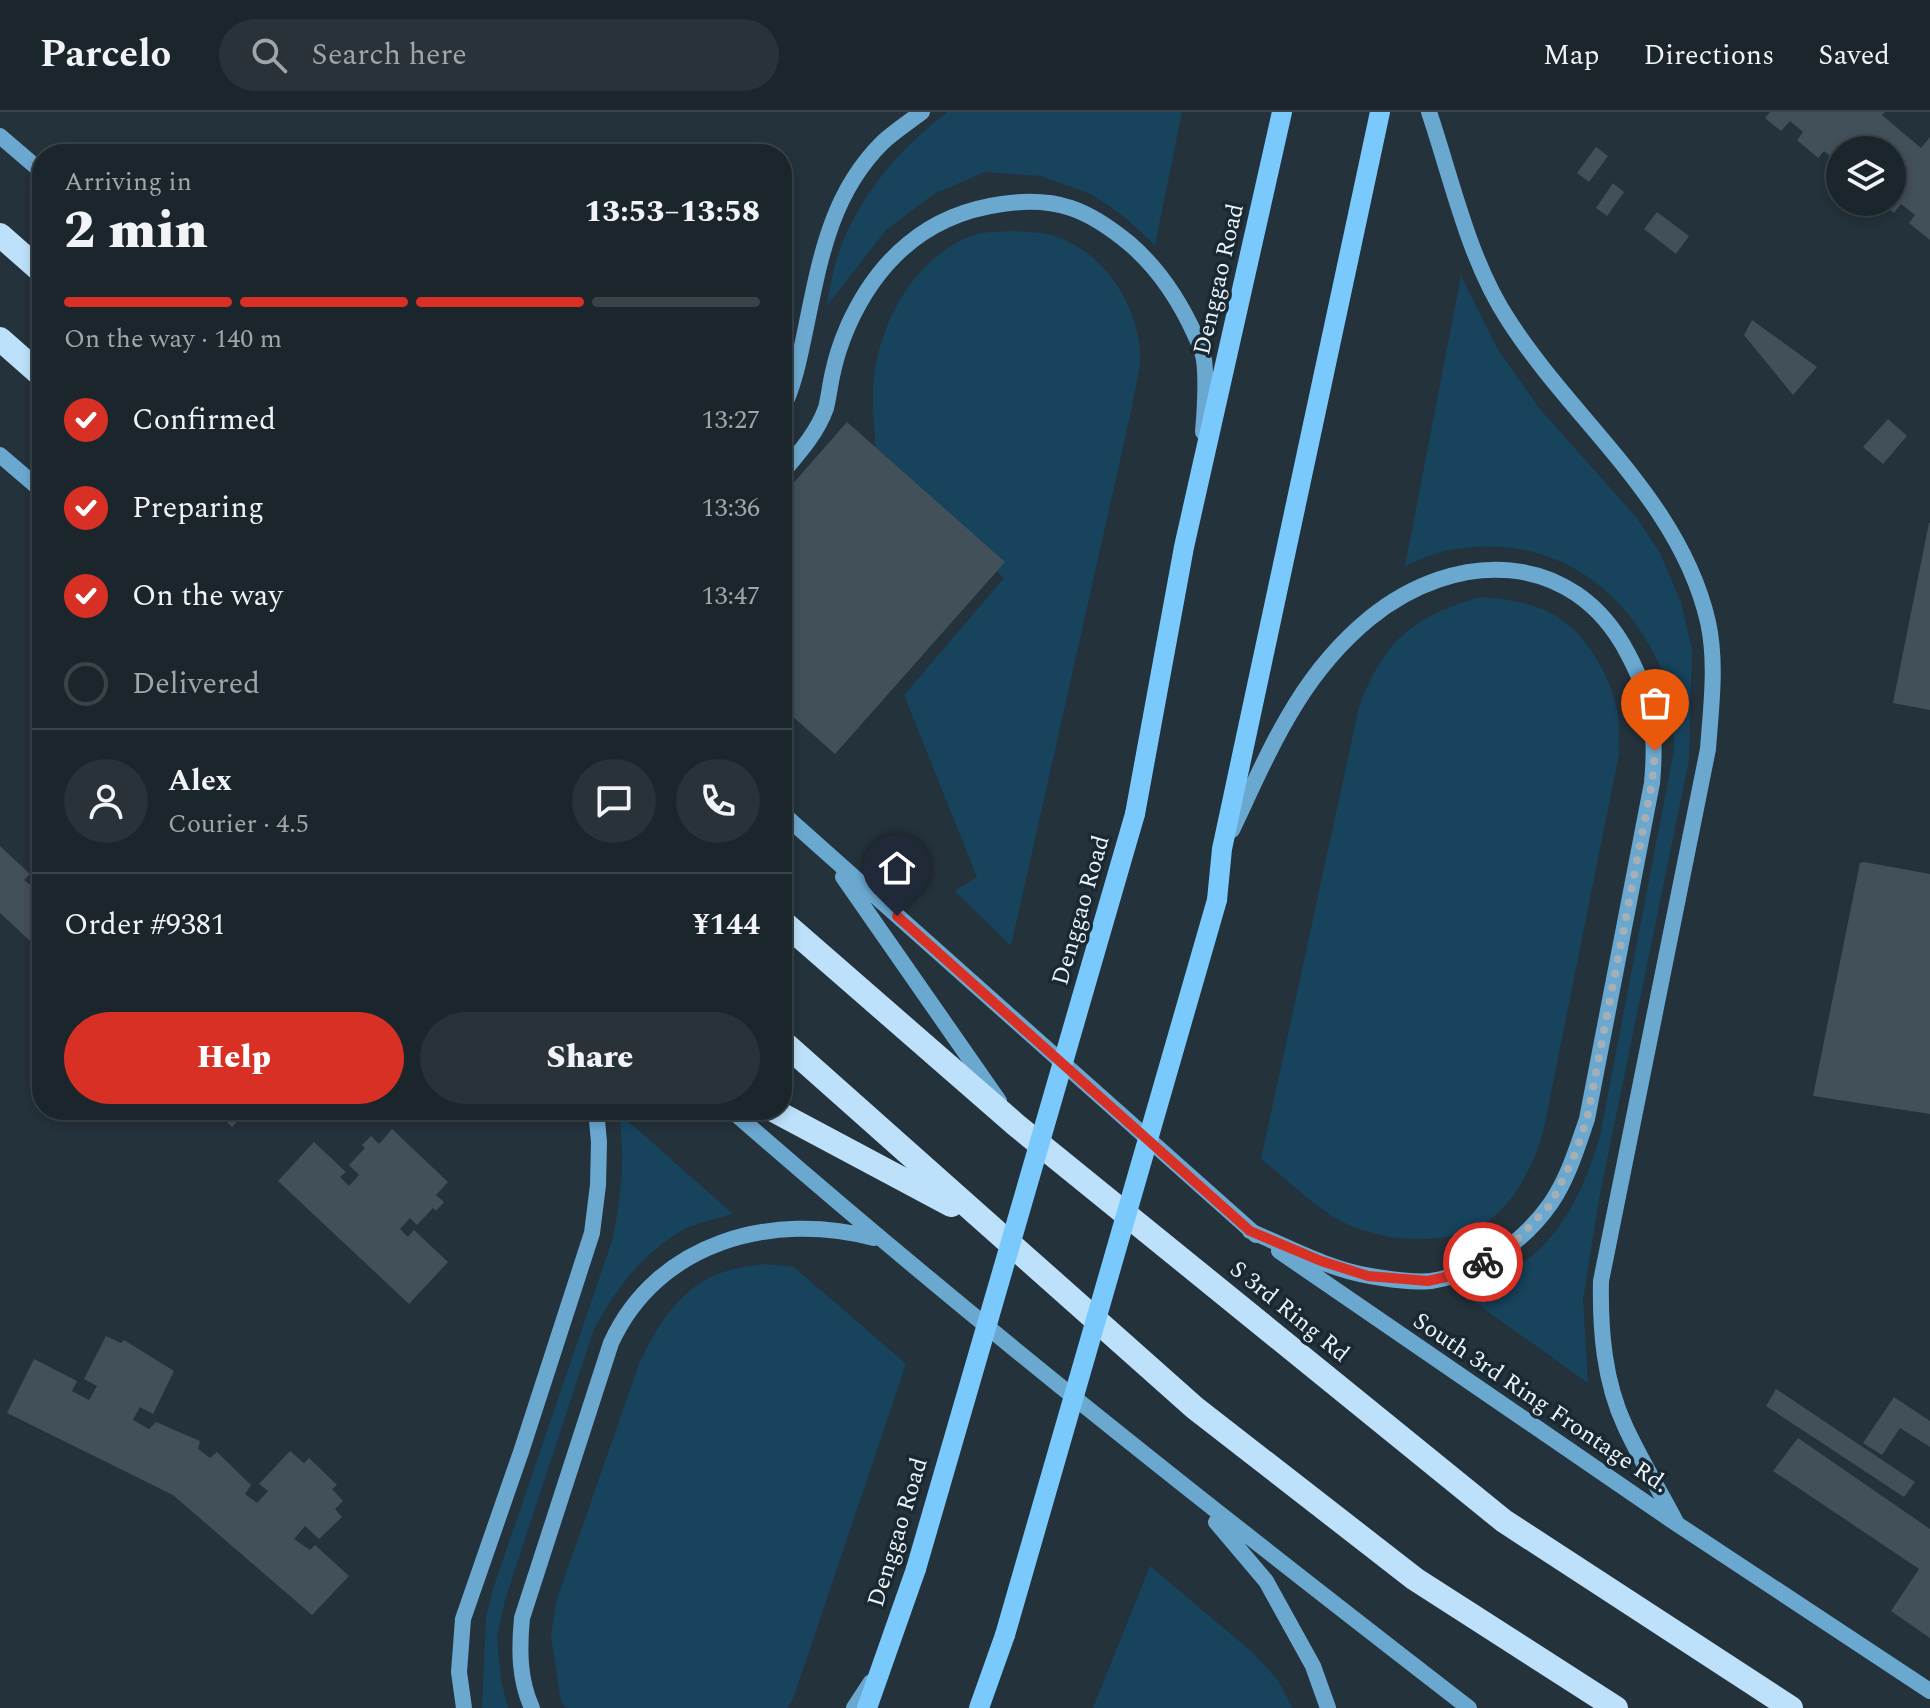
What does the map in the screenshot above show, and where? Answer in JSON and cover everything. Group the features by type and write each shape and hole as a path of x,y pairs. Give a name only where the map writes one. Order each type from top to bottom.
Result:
{"highway":[{"path":"0,235 32,263"},
{"path":"0,339 32,367"},
{"name":"S 3rd Ring Rd","path":"792,930 1016,1125 1504,1521 1791,1708"},
{"path":"792,1050 983,1223 1195,1408 1415,1579 1616,1708"},
{"path":"792,1120 983,1223"}],"main road":[{"path":"792,381 824,241 841,200 876,150 922,112"},
{"name":"Denggao Road","path":"867,1708 916,1569 1135,814 1184,547 1282,112"},
{"path":"979,1708 1005,1635 1217,900 1222,849 1380,112"},
{"path":"1429,112 1479,265 1507,319 1551,382 1654,503 1687,559 1708,623 1713,680 1708,749 1601,1281 1600,1317 1606,1366 1624,1423 1677,1524"},
{"path":"0,136 32,163"},
{"path":"792,461 807,444 826,408 833,369 848,327 867,291 888,261 914,237 948,220 988,206 1031,200 1062,205 1091,216 1111,229 1147,259 1182,305 1204,357 1205,414 1199,481"},
{"path":"0,455 32,482"},
{"path":"1222,849 1302,690 1334,650 1371,617 1402,596 1433,581 1460,572 1491,568 1523,572 1564,585 1595,609 1619,636 1638,672 1651,714 1655,751 1652,783 1587,1119 1575,1154 1551,1204 1507,1250 1450,1276 1428,1281 1368,1276 1321,1261 1250,1231"},
{"name":"South 3rd Ring Frontage Rd.","path":"792,822 1250,1231 1677,1524 1930,1691"},
{"path":"826,854 1016,1125"},
{"path":"464,1708 459,1672 463,1619 592,1233 598,1185 596,1120"},
{"path":"742,1120 879,1239 1195,1496 1469,1708"},
{"path":"532,1708 522,1671 522,1618 621,1319 652,1284 686,1258 755,1232 840,1229 879,1239"},
{"path":"1195,1496 1266,1581 1313,1666 1328,1708"},
{"path":"854,1708 879,1671"}],"shaded area":[{"path":"948,112 1182,112 1155,245 1122,215 1091,194 1040,176 985,172 934,194 886,230 826,307 837,258 855,215 896,158"},
{"path":"1014,231 1047,234 1069,242 1100,265 1124,296 1132,314 1140,359 1132,407 1011,946 955,891 977,877 904,695 1004,578 876,453 873,399 875,367 881,343 902,296 917,276 934,258 955,244 981,233"},
{"path":"1461,276 1497,348 1539,408 1636,517 1660,553 1681,602 1692,650 1689,760 1599,1199 1583,1300 1588,1383 1459,1291 1488,1282 1535,1254 1567,1214 1591,1164 1600,1136 1674,750 1673,706 1657,659 1624,609 1604,589 1557,560 1503,547 1474,547 1445,551 1405,566"},
{"path":"1480,597 1516,602 1547,611 1561,619 1585,642 1603,670 1614,697 1619,754 1543,1133 1534,1159 1513,1196 1483,1224 1446,1237 1384,1236 1345,1223 1329,1214 1261,1159 1359,707 1379,665 1403,635 1436,613"},
{"path":"620,1120 627,1120 733,1214 690,1227 657,1248 632,1272 594,1329 505,1600 497,1637 501,1680 508,1708 482,1708 486,1618 493,1589 612,1241 622,1177"},
{"path":"764,1264 794,1267 906,1364 793,1699 787,1708 567,1708 561,1702 551,1637 556,1602 639,1364 673,1307 697,1285 727,1271"},
{"path":"1150,1566 1252,1652 1277,1679 1293,1708 1093,1708"}],"building":[{"path":"1770,112 1885,112 1882,115 1921,148 1930,137 1930,240 1909,223 1915,215 1906,208 1906,136 1826,136 1826,153 1824,151 1818,158 1797,140 1803,132 1790,121 1781,131 1765,118"},
{"path":"1596,147 1608,156 1589,182 1577,173"},
{"path":"1613,183 1624,192 1607,216 1596,208"},
{"path":"1657,212 1689,236 1676,254 1644,229"},
{"path":"1752,320 1817,367 1793,395 1744,335"},
{"path":"1888,419 1907,436 1883,464 1863,447"},
{"path":"847,422 1005,562 835,754 792,716 792,485"},
{"path":"1930,523 1930,710 1893,703"},
{"path":"0,846 30,874 24,880 32,886 32,943 0,913"},
{"path":"1860,863 1930,874 1930,1114 1813,1096"},
{"path":"225,1120 239,1120 232,1127"},
{"path":"392,1129 448,1182 436,1195 444,1202 436,1211 433,1208 417,1225 410,1218 400,1229 408,1237 414,1230 448,1262 409,1304 278,1181 314,1142 346,1172 340,1177 349,1186 359,1175 349,1165 365,1148 362,1145 371,1136 379,1144"},
{"path":"106,1336 121,1343 124,1340 174,1371 153,1414 140,1407 133,1420 149,1429 156,1422 200,1441 198,1449 210,1458 217,1452 251,1485 245,1494 257,1503 268,1491 259,1484 290,1451 304,1463 309,1458 337,1485 332,1489 343,1501 335,1509 342,1517 319,1539 305,1526 294,1539 310,1550 315,1545 349,1576 312,1615 173,1495 7,1413 34,1359 77,1381 72,1391 89,1400 97,1386 84,1379"},
{"path":"1776,1389 1915,1482 1904,1497 1766,1406"},
{"path":"1894,1397 1930,1421 1930,1447 1900,1428 1882,1455 1863,1443"},
{"path":"1798,1438 1930,1529 1930,1638 1891,1611 1919,1569 1773,1471"}],"way so far":[{"path":"1483,1262 1507,1250 1551,1204 1575,1154 1587,1119 1652,783 1655,751"}],"route":[{"path":"897,916 1250,1231 1321,1261 1368,1276 1428,1281 1450,1276 1483,1262"}]}
